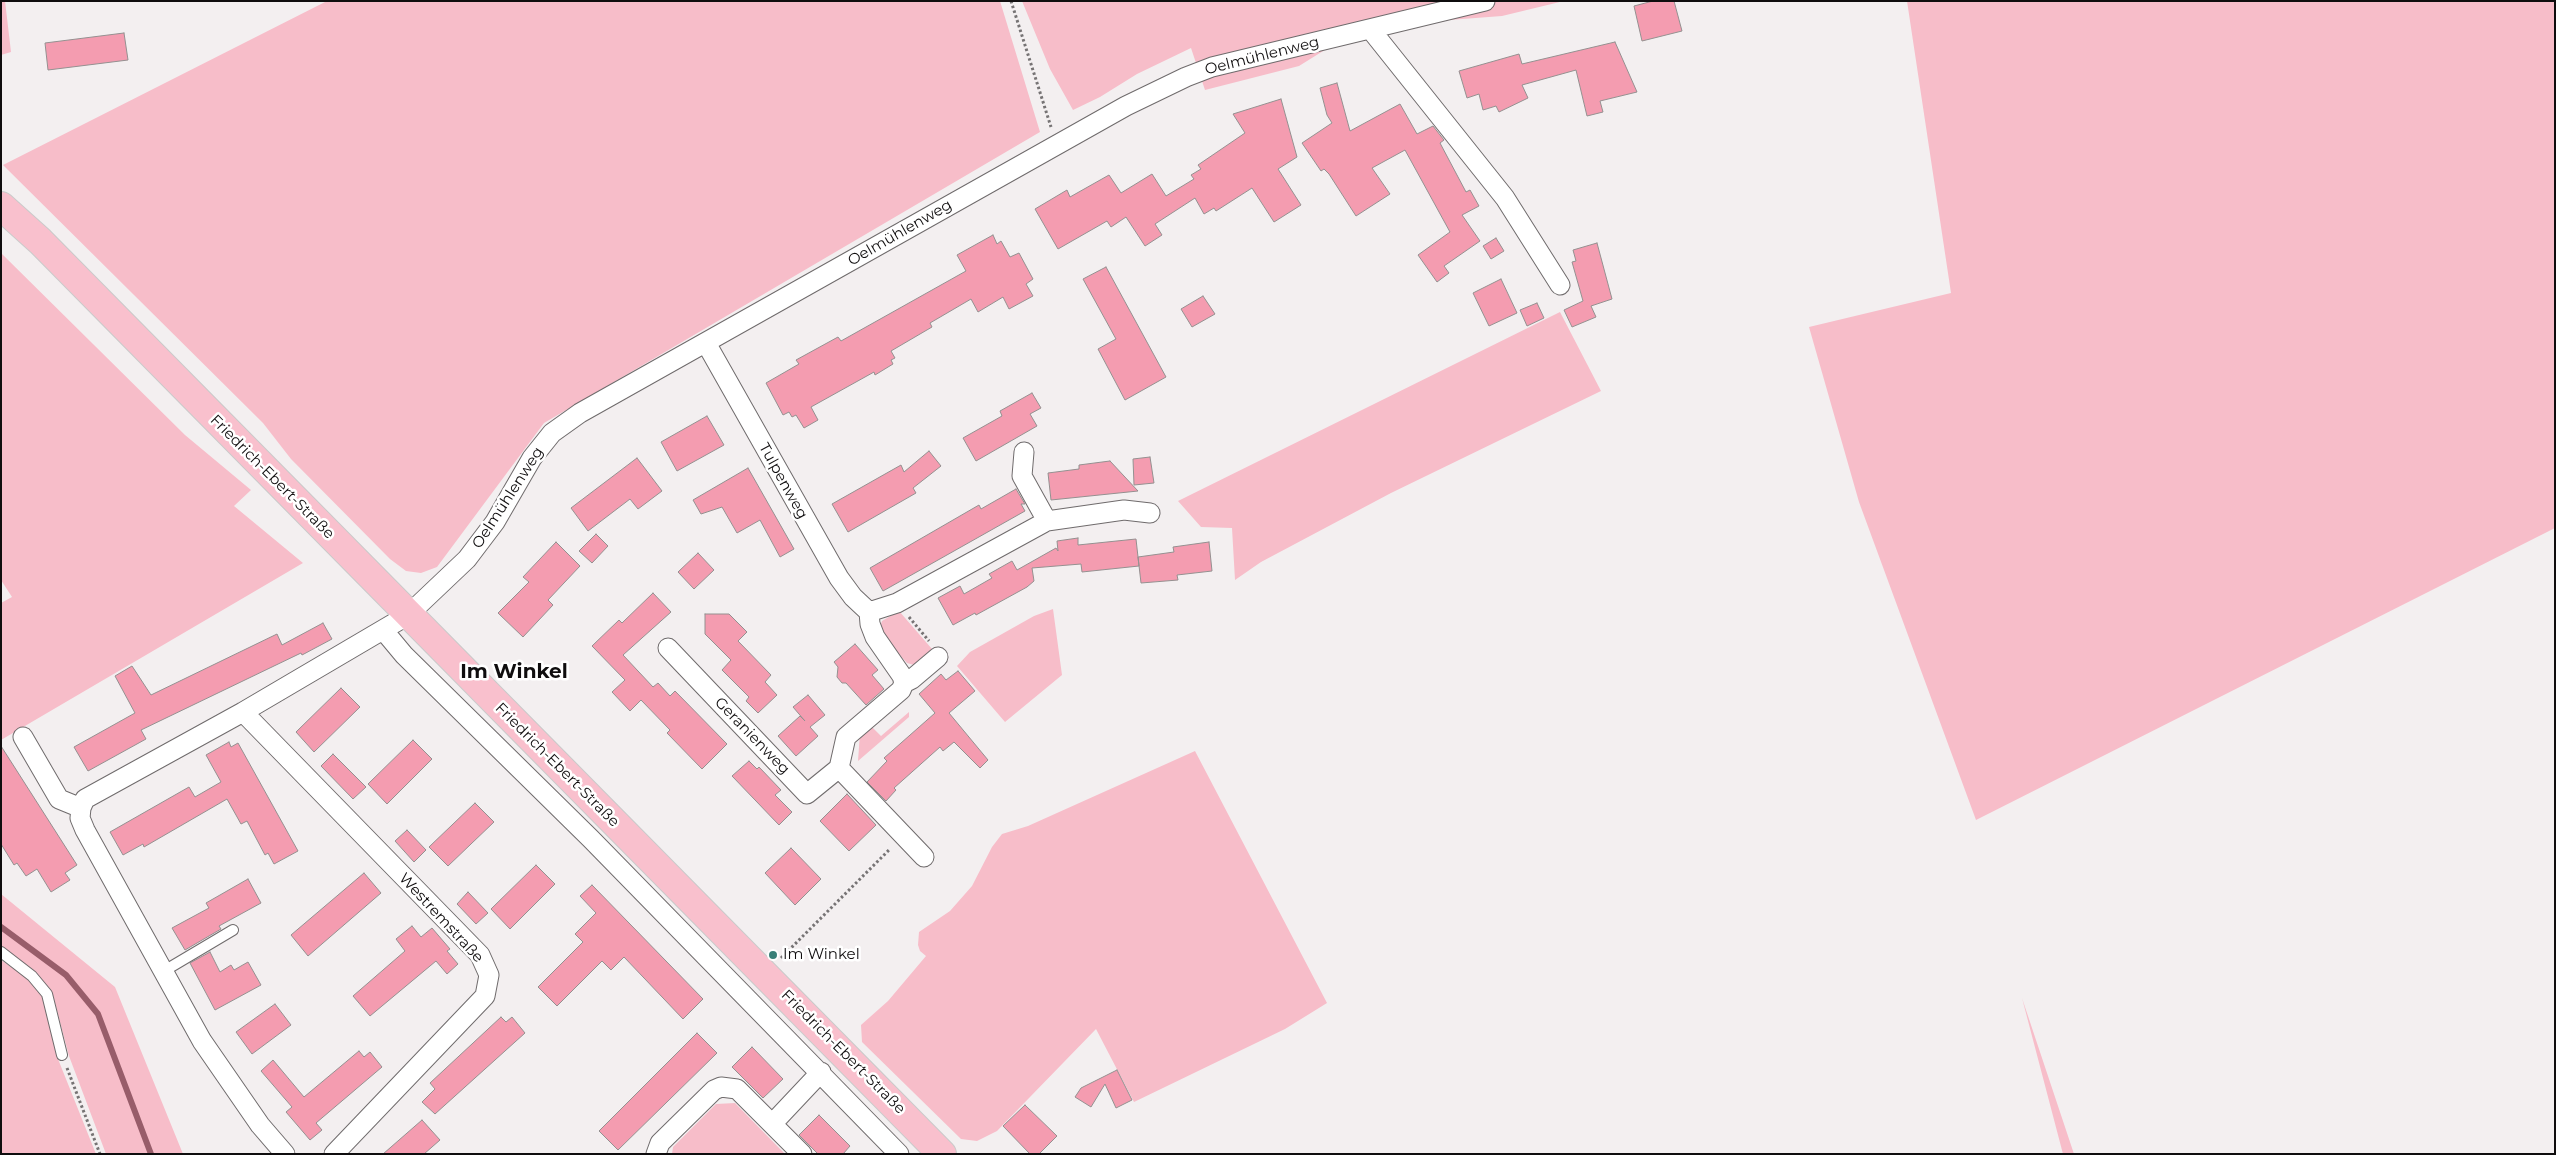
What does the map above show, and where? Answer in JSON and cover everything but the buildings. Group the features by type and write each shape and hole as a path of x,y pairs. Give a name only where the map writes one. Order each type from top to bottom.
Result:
{"main road":[{"name":"Friedrich-Ebert-Straße","path":"1,206 47,248 408,615 842,1050 942,1154"}],"street":[{"name":"Oelmühlenweg","path":"408,615 467,559 495,522 532,458 552,433 580,413 1126,106 1205,69 1485,1"},
{"path":"1371,30 1505,198 1560,285"},
{"name":"Tulpenweg","path":"706,343 839,578 853,597 869,612"},
{"path":"1024,452 1022,476 1047,521"},
{"path":"902,686 902,676 875,638 870,624 869,612 897,603 1047,521 1124,510 1150,513"},
{"path":"285,1154 260,1125 202,1041 85,830 80,818 80,808 85,799 93,794 243,712 384,631 408,615"},
{"name":"Friedrich-Ebert-Straße","path":"384,631 404,655 591,838 899,1154"},
{"name":"Geranienweg","path":"668,648 807,794 839,768"},
{"path":"924,857 839,768 846,737 902,686 938,657"},
{"name":"Westremstraße","path":"243,712 480,955 488,975 484,996 334,1154"},
{"path":"23,737 59,799 80,808"},
{"path":"773,1123 821,1072"},
{"path":"656,1154 660,1143 714,1090 721,1087 737,1089 802,1154"}],"lane":[{"path":"164,971 233,930"},
{"path":"1,952 32,976 48,994 62,1056"}],"path":[{"path":"1011,1 1047,112 1055,146"},
{"path":"897,603 937,651 938,657"},
{"path":"779,960 903,836"},
{"path":"62,1056 100,1154"}],"shaded area":[{"path":"1,1 5,1 11,52 1,55"},
{"path":"327,1 1000,1 1040,132 544,423 437,567 421,573 406,571 390,559 291,459 263,423 3,165"},
{"path":"1022,1 1564,1 1502,16 1449,20 1336,43 1299,66 1205,90 1191,48 1137,74 1100,97 1073,110 1050,69"},
{"path":"1907,1 2555,1 2555,528 1976,820 1859,502 1809,327 1951,293"},
{"path":"1,253 185,435 251,490 234,506 303,563 1,740 1,603 12,597 1,580"},
{"path":"1560,312 1601,391 1391,493 1261,562 1235,580 1232,528 1201,527 1178,501"},
{"path":"1053,609 1062,675 1005,722 957,666 970,652 1034,616"},
{"path":"899,611 932,649 914,665 907,663 881,634 880,627 882,621"},
{"path":"909,712 909,717 858,761 860,733 870,725 881,736"},
{"path":"1195,751 1327,1003 1285,1029 1134,1102 1096,1029 997,1131 977,1141 961,1139 862,1042 861,1025 888,1001 926,956 920,951 918,945 919,932 950,911 972,886 992,847 1002,834 1028,826"},
{"path":"1,894 115,987 183,1154 106,1154 69,1056 52,992 35,973 1,947"},
{"path":"1,960 29,979 44,996 56,1054 96,1154 1,1154"},
{"path":"2022,998 2074,1154 2063,1154"},
{"path":"735,1103 785,1154 672,1154 673,1147 716,1104"}],"waterway":[{"path":"1,927 66,975 98,1014 151,1154"}],"place":[{"name":"Im Winkel","path":"773,955"}],"district":[{"name":"Im Winkel","path":"514,672"}]}
